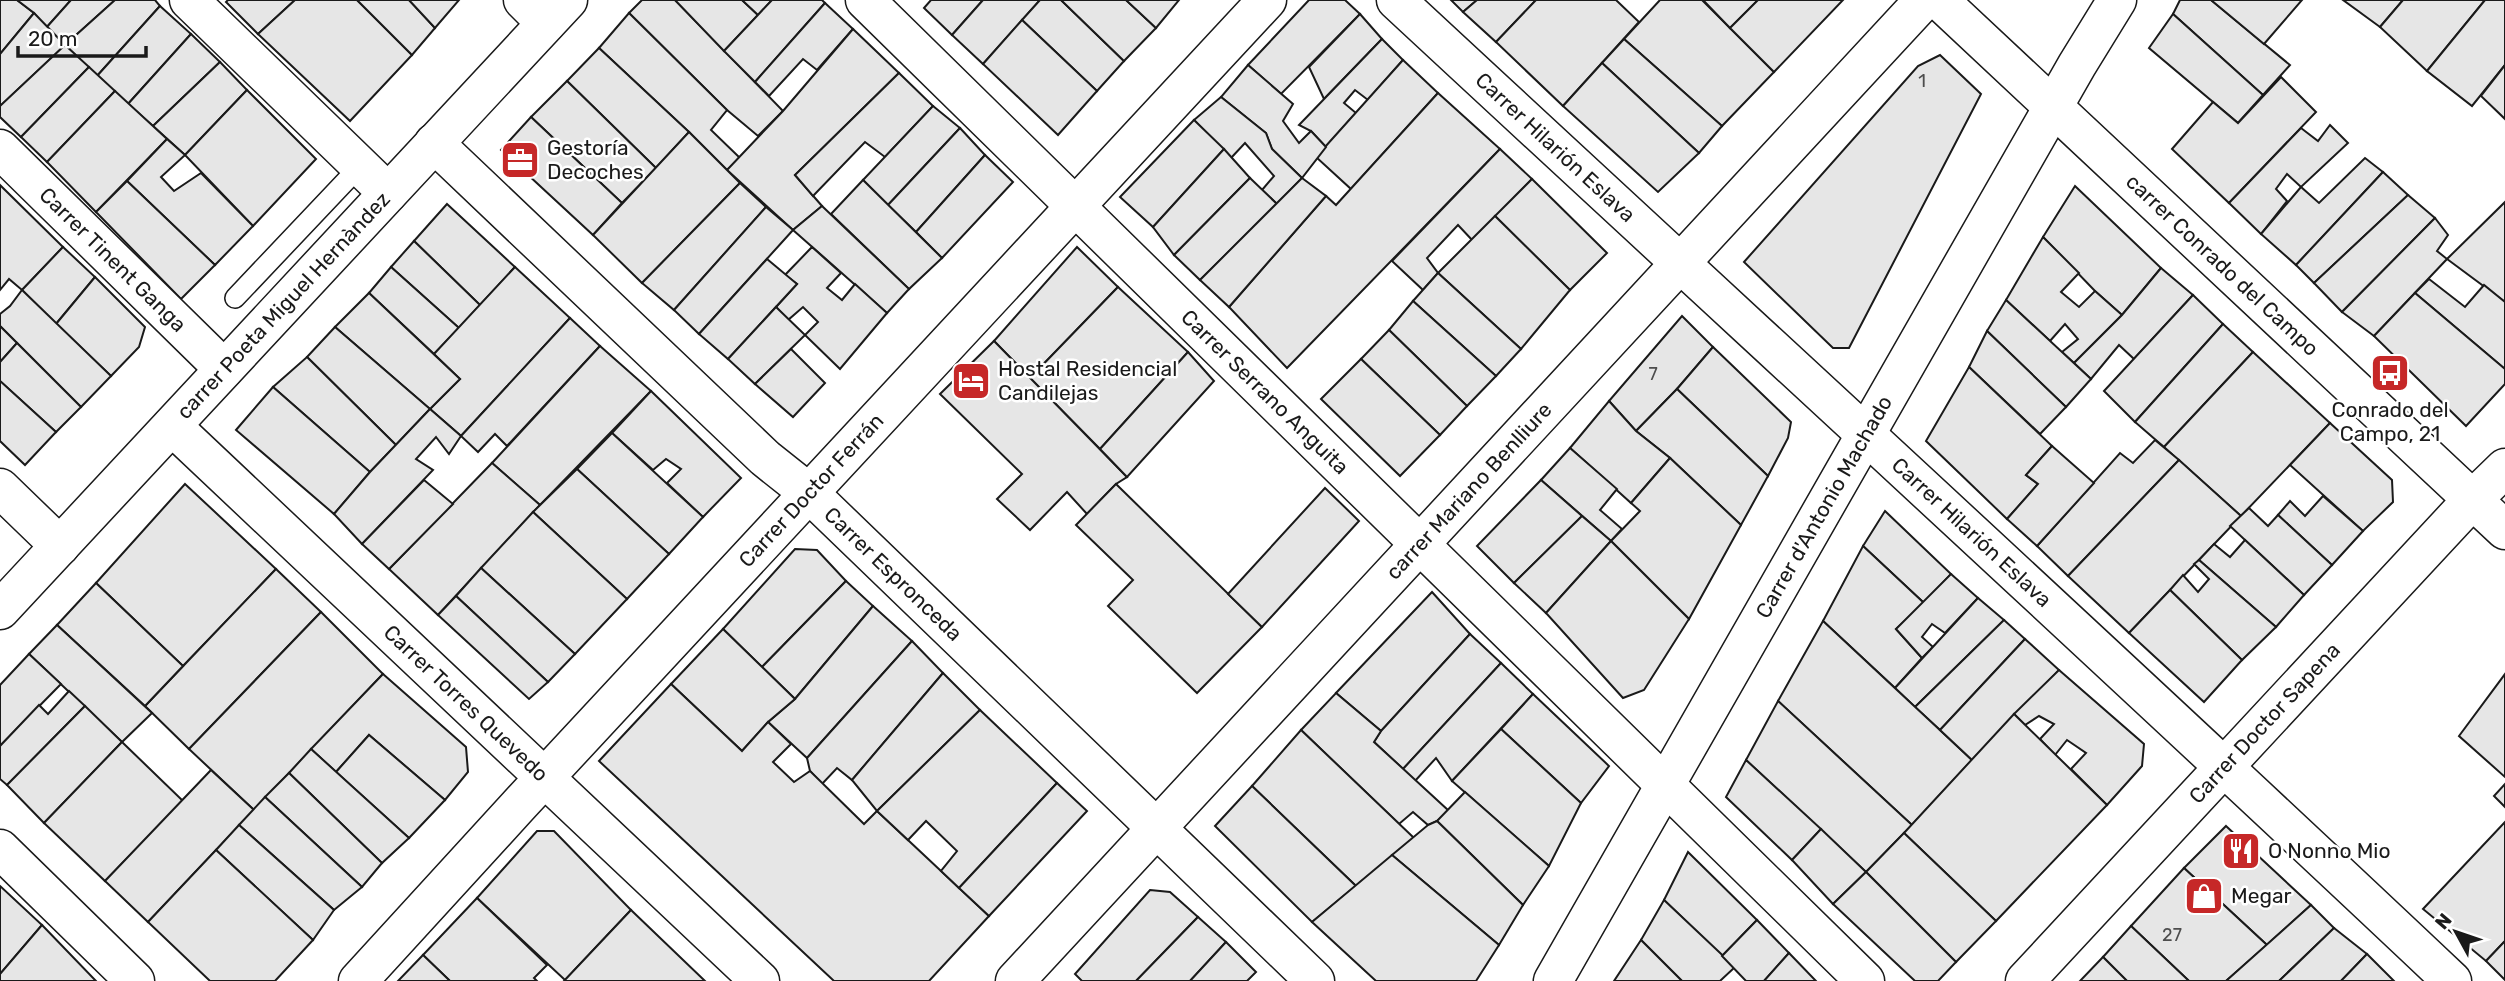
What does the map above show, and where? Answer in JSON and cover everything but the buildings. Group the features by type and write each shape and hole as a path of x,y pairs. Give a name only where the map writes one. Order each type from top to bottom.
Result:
{"street":[{"path":"189,0 388,193"},
{"name":"Carrer Serrano Anguita","path":"865,0 1074,208 1420,543 1865,981"},
{"name":"Carrer Doctor Ferrán","path":"358,981 1267,0"},
{"name":"Carrer Hilarión Eslava","path":"1396,0 1865,437 2225,767 2452,981"},
{"name":"carrer Mariano Benlliure","path":"1014,981 1924,0"},
{"name":"carrer Conrado del Campo","path":"1939,0 2505,530"},
{"name":"Carrer d'Antonio Machado","path":"1553,981 2096,32 2117,0"},
{"name":"carrer Poeta Miguel Hernàndez","path":"0,610 434,143 546,8"},
{"name":"Carrer Espronceda","path":"434,143 765,458 809,493 1315,981"},
{"name":"Carrer Tinent Ganga","path":"0,149 224,369"},
{"name":"Carrer Torres Quevedo","path":"172,426 760,981"},
{"name":"Carrer Doctor Sapena","path":"2025,981 2472,500 2505,468"},
{"path":"0,488 60,546"},
{"path":"0,849 135,981"}],"lane":[{"path":"235,298 360,166"}],"place":[{"name":"Gestoría Decoches","path":"520,160"},
{"name":"Conrado del Campo, 21","path":"2390,373"},
{"name":"Hostal Residencial Candilejas","path":"971,381"},
{"name":"O Nonno Mio","path":"2241,851"},
{"name":"Megar","path":"2204,896"}]}
